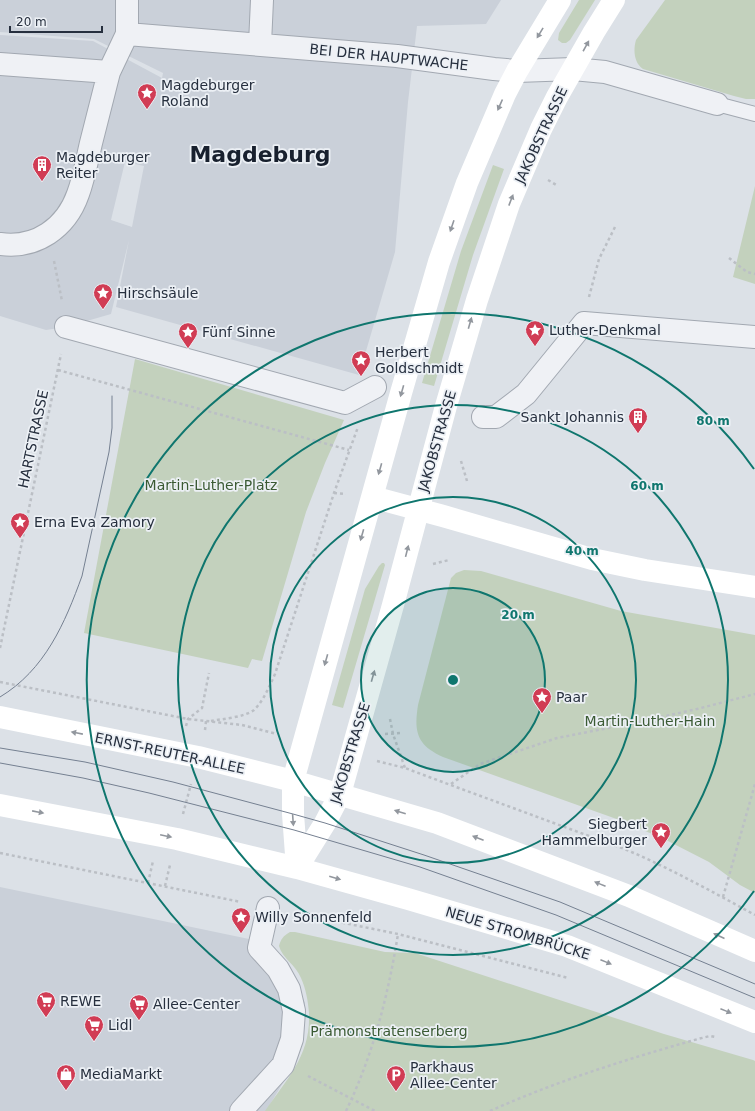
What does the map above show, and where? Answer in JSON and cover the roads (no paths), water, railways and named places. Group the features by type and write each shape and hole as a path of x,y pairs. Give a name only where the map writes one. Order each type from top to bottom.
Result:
{"main road":[{"path":"0,805 177,839 297,868 293,814 293,781 372,497 440,262 479,153 502,100 517,71 560,0"},
{"name":"JAKOBSTRASSE","path":"297,868 325,824 340,794 391,613 418,509 477,300 496,240 523,170 541,129 573,69 614,0"},
{"path":"372,497 592,559 645,570 755,587"},
{"name":"ERNST-REUTER-ALLEE","path":"0,717 198,757 340,794"},
{"path":"340,794 437,823 580,876 663,910 755,952"},
{"name":"NEUE STROMBRÜCKE","path":"297,868 567,946 755,1022"}],"street":[{"path":"0,244 27,244 49,233 66,216 78,194 109,72 126,34 127,0"},
{"path":"260,44 262,0"},
{"name":"BEI DER HAUPTWACHE","path":"126,34 397,56 517,71"},
{"path":"0,64 109,72"},
{"name":"JAKOBSTRASSE","path":"517,71 573,69 605,72 717,104"},
{"path":"483,417 496,417 526,394 584,323 755,337"},
{"path":"66,327 345,403 375,387"},
{"path":"241,1111 283,1065 292,1039 294,1011 289,989 278,969 259,948 268,908"}],"lane":[{"name":"JAKOBSTRASSE","path":"717,104 755,114"}],"tram line":[{"path":"0,697 16,686 29,673 52,644 68,611 82,576 109,452 112,428 112,396"},
{"path":"0,748 85,762 173,782 325,823 424,855 560,902 755,984"},
{"path":"0,763 83,778 149,793 294,830 420,867 556,915 755,998"}],"place":[{"name":"Magdeburger Roland","path":"147,110"},
{"name":"Magdeburger Reiter","path":"42,182"},
{"name":"Hirschsäule","path":"103,310"},
{"name":"Luther-Denkmal","path":"535,347"},
{"name":"Fünf Sinne","path":"188,349"},
{"name":"Herbert Goldschmidt","path":"361,377"},
{"name":"Sankt Johannis","path":"638,434"},
{"name":"Erna Eva Zamory","path":"20,539"},
{"name":"Paar","path":"542,714"},
{"name":"Siegbert Hammelburger","path":"661,849"},
{"name":"Willy Sonnenfeld","path":"241,934"},
{"name":"REWE","path":"46,1018"},
{"name":"Allee-Center","path":"139,1021"},
{"name":"Lidl","path":"94,1042"},
{"name":"MediaMarkt","path":"66,1091"},
{"name":"Parkhaus Allee-Center","path":"396,1092"}],"district":[{"name":"Magdeburg","path":"260,154"}],"park label":[{"name":"Martin-Luther-Platz","path":"211,485"},
{"name":"Martin-Luther-Hain","path":"650,721"},
{"name":"Prämonstratenserberg","path":"389,1031"}]}
